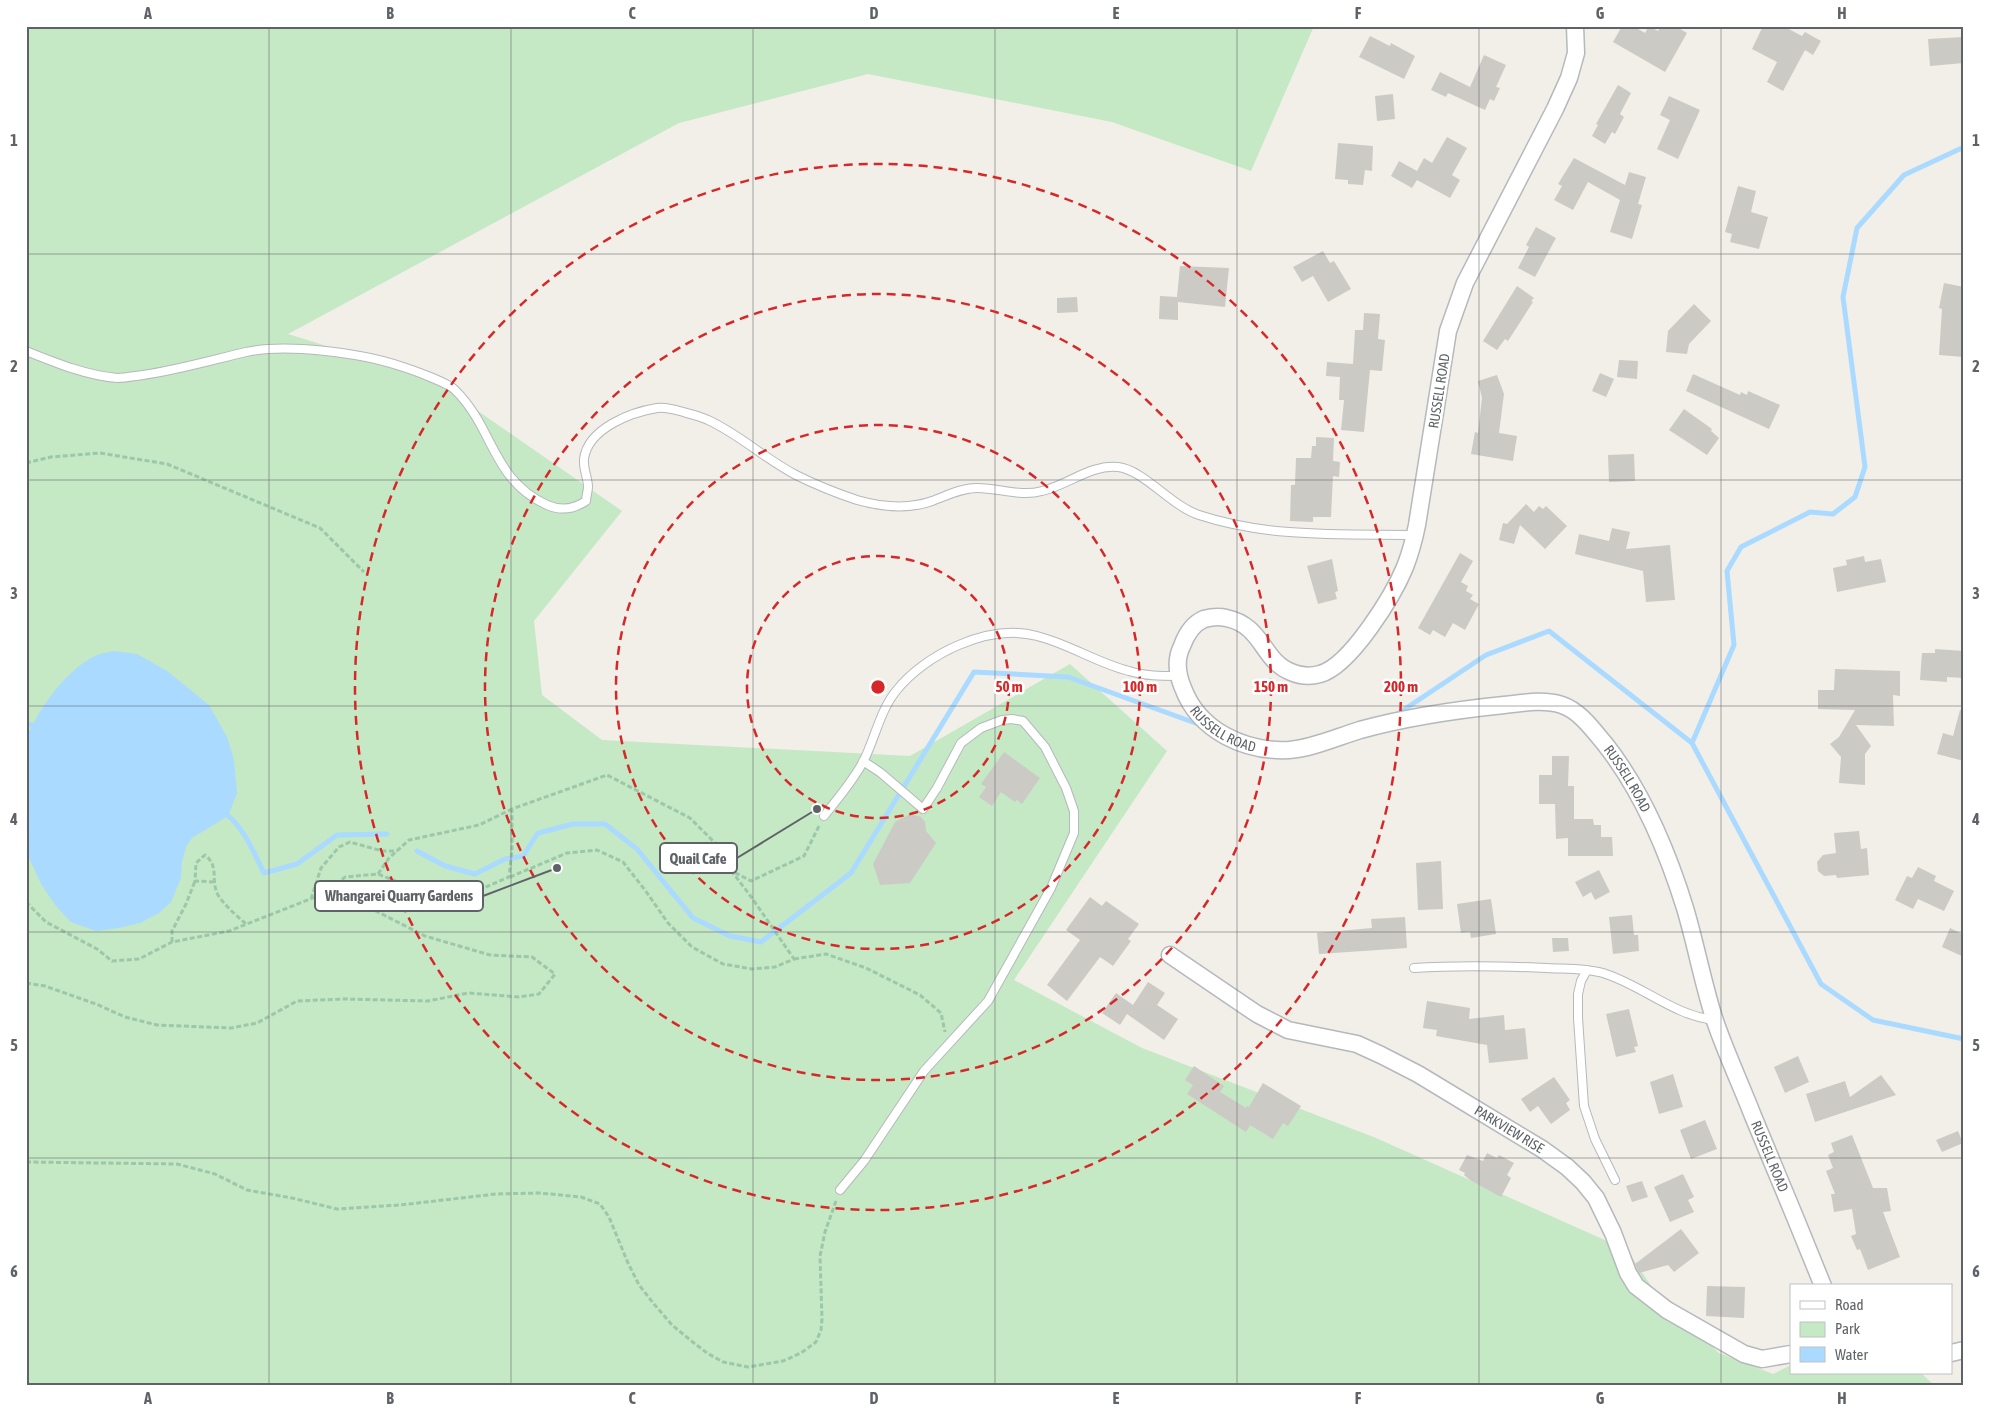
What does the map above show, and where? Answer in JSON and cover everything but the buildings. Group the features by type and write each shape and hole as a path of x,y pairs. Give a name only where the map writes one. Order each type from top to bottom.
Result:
{"street":[{"name":"RUSSELL ROAD","path":"1575,26 1576,53 1570,78 1465,283 1455,308 1448,331 1415,535 1403,571 1386,604 1363,637 1344,658 1323,674 1303,676 1286,671 1272,658 1258,637 1241,622 1220,616 1203,619 1188,631 1178,654 1178,676 1188,701 1203,721 1241,743 1270,750 1296,749 1417,716 1544,702 1564,705 1584,719 1615,757 1643,804 1669,864 1684,906 1715,1020 1822,1284"},
{"name":"PARKVIEW RISE","path":"1170,955 1257,1014 1288,1030 1357,1044 1381,1055 1418,1074 1542,1150 1567,1167 1584,1182 1596,1198 1614,1233 1628,1273 1636,1286 1667,1310 1744,1354 1762,1359 1790,1354"}],"lane":[{"path":"26,351 73,369 118,378 164,372 249,352 301,348 356,356 399,365 453,387 470,405 500,463 516,486 531,498 555,509 575,508 586,501 588,488 584,457 592,442 604,429 620,418 638,411 662,407 707,419 795,474 828,490 885,506 908,507 975,488 1028,494 1046,491 1099,468 1119,467 1133,472 1173,502 1196,515 1237,526 1282,533 1415,535"},
{"path":"824,816 863,761 885,710 896,691 930,661 954,647 974,639 1002,632 1035,635 1128,671 1157,676 1178,676"},
{"path":"840,1190 864,1161 924,1071 988,1001 1050,888 1074,833 1074,811 1063,782 1045,747 1023,721 1012,718 1002,720 981,728 961,743 937,788 923,809 910,800 881,773 863,761"},
{"path":"1414,968 1456,965 1587,970 1616,978 1684,1012 1703,1019 1715,1020"},
{"path":"1587,970 1581,981 1578,994 1584,1106 1596,1139 1615,1180"}],"path":[{"path":"26,463 51,457 100,453 167,464 320,528 364,572"},
{"path":"378,874 409,840 479,825 512,809 607,775 690,818 721,849 732,871 794,959"},
{"path":"509,877 512,850 512,809"},
{"path":"732,871 751,881 804,856 824,816"},
{"path":"310,899 321,868 339,847 350,842 382,851 397,851"},
{"path":"26,902 46,922 97,949 112,962 139,959 172,942 229,931 328,892 344,877 378,874 415,889 465,896 567,853 597,850 623,862 668,922 692,947 723,964 752,969 775,967 794,959 826,954 866,968 920,995 941,1013 948,1044"},
{"path":"172,942 172,931 195,881 196,863 204,855 211,860 218,894 230,910 246,924"},
{"path":"195,881 214,882"},
{"path":"26,984 45,986 96,1004 125,1017 157,1025 231,1028 257,1023 297,1001 344,999 428,1001 468,993 519,997 539,994 555,974 532,957 490,955 425,936 376,911 334,905 328,892"},
{"path":"26,1162 177,1164 215,1174 247,1190 337,1208 400,1205 496,1194 539,1193 581,1197 600,1204 609,1217 639,1285 672,1325 707,1353 723,1362 748,1367 783,1361 801,1353 816,1342 821,1330 822,1319 820,1256 825,1232 840,1190"}],"green space":[{"path":"26,26 1314,26 1251,171 1112,122 868,74 679,123 288,334 432,379 622,511 534,621 542,695 602,740 910,756 1070,664 1167,751 1014,980 1142,1048 1376,1138 1627,1250 1660,1299 1719,1353 1773,1374 1790,1366 1790,1374 1922,1374 1935,1386 26,1386"}],"water":[{"path":"113,651 137,654 167,671 209,705 227,737 234,760 237,793 228,816 192,838 186,847 182,862 181,878 171,902 159,913 140,923 96,931 71,922 56,906 41,884 26,851 26,738 45,704 70,674 93,657"}],"waterway":[{"path":"1692,743 1734,645 1727,571 1741,547 1810,512 1833,514 1855,497 1865,467 1843,297 1857,228 1904,175 1964,147"},
{"path":"1396,715 1486,655 1549,631 1692,743 1821,984 1873,1020 1964,1039"},
{"path":"417,851 445,866 475,874 505,859 523,856 538,833 573,824 605,824 637,849 693,918 730,936 761,942 851,873 974,672 1068,677 1201,725"},
{"path":"26,724 38,726"},
{"path":"224,813 237,824 264,873 297,864 337,835 387,834"}],"place":[{"name":"Quail Cafe","path":"817,809"},
{"name":"Whangarei Quarry Gardens","path":"557,868"}]}
